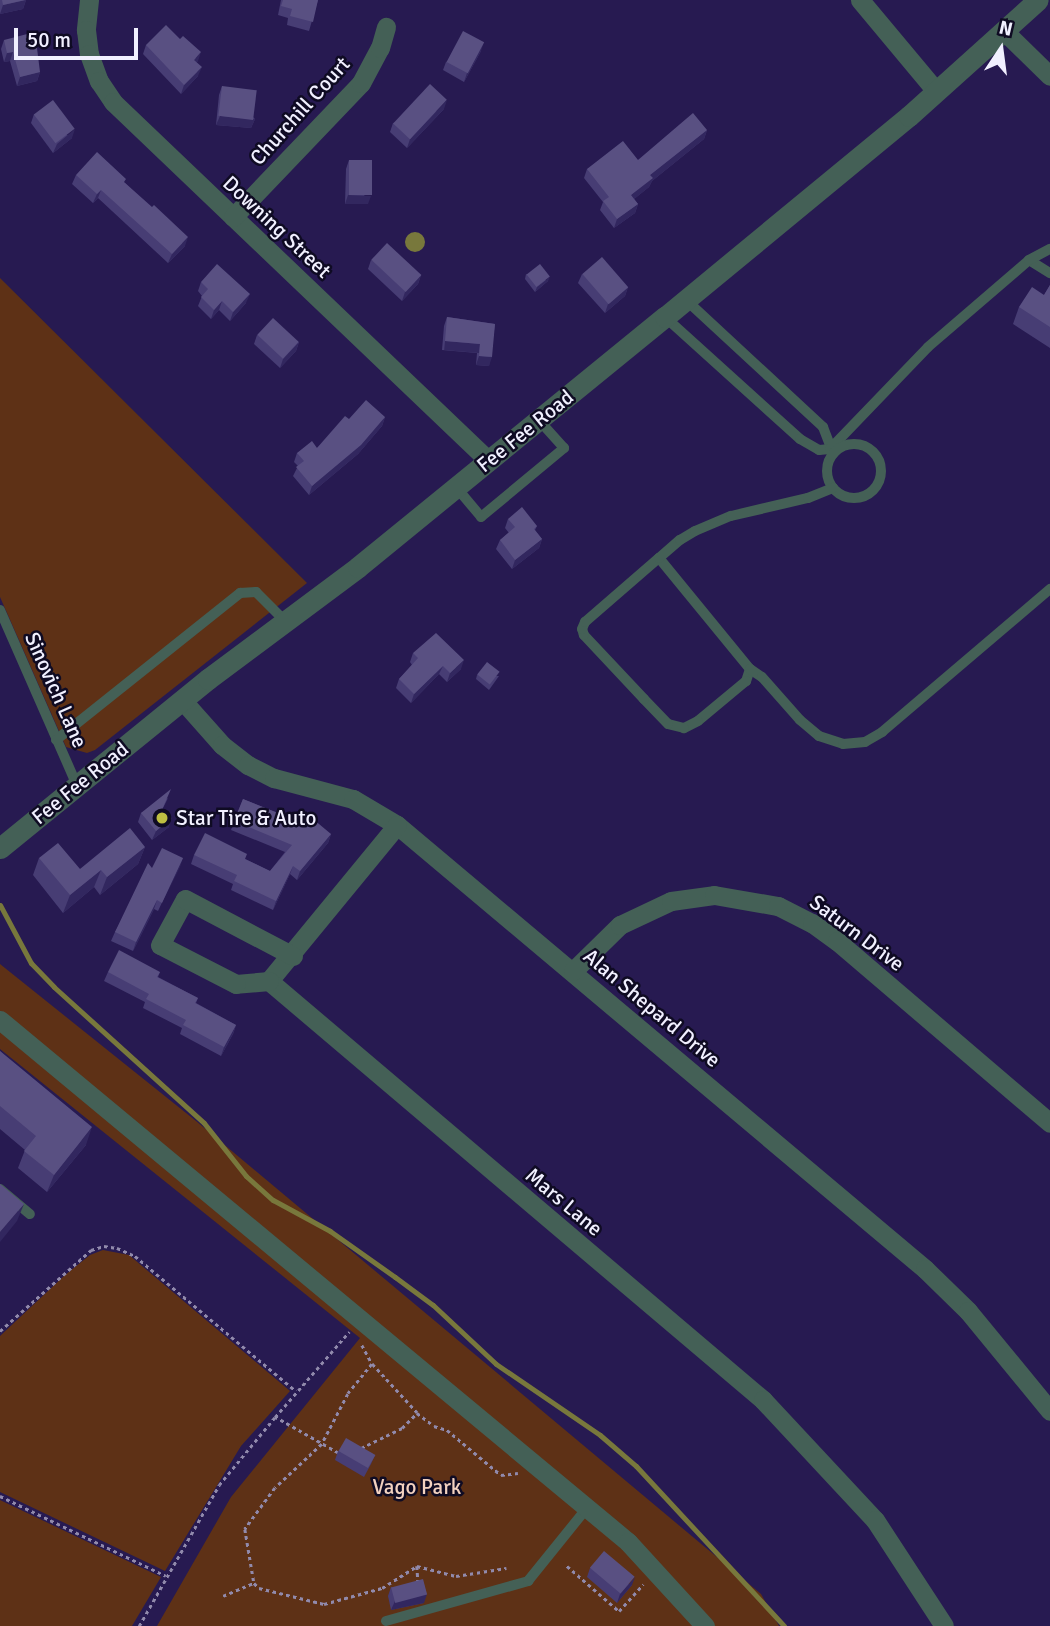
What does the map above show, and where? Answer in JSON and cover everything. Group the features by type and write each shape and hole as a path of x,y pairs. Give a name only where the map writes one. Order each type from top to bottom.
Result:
{"street":[{"name":"Downing Street","path":"89,0 87,43 93,67 105,92 136,127 489,461"},
{"path":"860,0 936,91"},
{"name":"Fee Fee Road","path":"3,846 489,461 687,300 936,91 1038,0"},
{"name":"Churchill Court","path":"233,217 361,83 380,48 386,27"},
{"path":"1004,31 1050,76"},
{"name":"Alan Shepard Drive","path":"183,701 222,745 248,765 274,778 353,799 397,825 925,1269 976,1321 1050,1411"},
{"path":"293,956 185,898 160,945 236,984 269,981 293,956 397,825"},
{"name":"Saturn Drive","path":"573,971 620,925 671,901 714,895 778,906 812,923 837,941 1047,1115"},
{"name":"Mars Lane","path":"269,981 763,1400 875,1520 944,1626"},
{"path":"0,1020 628,1542 705,1626"}],"lane":[{"path":"832,451 913,361 1029,260 1050,249"},
{"path":"1029,260 1050,273"},
{"path":"664,317 800,439 818,450 832,451 848,444 857,444 873,451 882,467 878,484 865,496 847,498 833,488 827,470 832,451 830,437 823,427 687,300"},
{"path":"456,487 481,517 564,448 539,420"},
{"path":"750,669 746,681 698,721 677,728 668,724 584,635 582,629 585,622 680,540 732,516 808,498 833,488"},
{"path":"659,558 750,669 762,677 800,720 819,736 843,744 865,742 882,732 1050,589"},
{"path":"57,740 240,593 256,592 285,622"},
{"name":"Sinovich Lane","path":"0,610 77,785"},
{"path":"0,1189 30,1214"},
{"path":"386,1621 528,1581 587,1508"}],"path":[{"path":"0,1331 91,1250 104,1246 117,1248 135,1256 296,1391"},
{"path":"139,1626 219,1485 296,1391 354,1327"},
{"path":"506,1568 456,1576 417,1566 382,1588 324,1604 259,1588 254,1583 246,1529 275,1488 322,1444 341,1405 372,1364 418,1413 434,1426 447,1430 501,1475 524,1473"},
{"path":"356,1454 362,1447 402,1427 418,1413"},
{"path":"275,1417 339,1453"},
{"path":"0,1496 166,1576"},
{"path":"417,1566 418,1586"},
{"path":"567,1566 619,1611 648,1578 649,1586"},
{"path":"223,1596 254,1583"}],"green space":[{"path":"0,278 307,583 95,750 87,753 66,747 0,597"},
{"name":"Vago Park","path":"0,964 196,1121 761,1594 779,1626 157,1626 231,1497 360,1338 0,1049"},
{"path":"103,1250 129,1255 290,1391 241,1446 165,1571 0,1492 0,1336 65,1275 90,1255"},
{"path":"0,1500 161,1577 132,1626 0,1626"}],"shaded area":[{"path":"415,232 422,235 425,242 422,249 415,252 408,249 405,242 408,235"}],"building":[{"path":"2,0 25,0 3,5"},
{"path":"283,0 318,0 313,22 290,16 292,9 281,6"},
{"path":"166,25 180,39 183,36 201,52 194,60 202,67 184,85 146,45"},
{"path":"463,31 484,42 468,73 447,62"},
{"path":"35,32 40,72 20,77 13,52 7,53 4,40"},
{"path":"430,84 447,100 410,139 393,123"},
{"path":"222,86 257,90 253,120 218,116"},
{"path":"53,100 75,129 55,143 34,114"},
{"path":"693,113 707,130 650,175 653,178 631,195 638,204 617,219 603,201 609,197 587,169 623,141 638,160"},
{"path":"97,152 126,179 124,182 152,207 154,205 188,237 172,254 101,190 97,194 76,175"},
{"path":"349,160 372,160 372,195 349,195"},
{"path":"387,243 421,275 406,292 371,260"},
{"path":"602,257 628,287 609,304 582,274"},
{"path":"217,264 250,294 233,312 222,301 214,310 201,297 208,289 201,282"},
{"path":"540,264 550,277 536,287 527,274"},
{"path":"1050,285 1050,327 1019,307 1032,287 1044,295"},
{"path":"447,317 495,324 492,357 479,356 480,344 445,341"},
{"path":"273,318 299,342 283,359 257,335"},
{"path":"366,400 385,417 361,445 312,486 296,467 304,461 297,453 312,441 317,448 345,416 349,419"},
{"path":"522,507 537,526 534,529 542,539 515,560 500,540 515,527 508,519"},
{"path":"436,633 464,660 450,673 443,666 414,694 399,679 418,658 413,653"},
{"path":"487,662 500,672 490,684 477,675"},
{"path":"171,789 161,812 172,818 156,831 141,813"},
{"path":"243,799 308,825 313,819 331,834 300,871 293,866 276,901 234,881 237,875 194,855 205,833 247,854 245,859 270,871 292,845 234,821"},
{"path":"130,828 145,847 107,877 101,870 70,895 39,858 58,843 80,869"},
{"path":"162,848 183,858 162,903 157,900 136,942 115,932 148,863 152,868"},
{"path":"119,950 160,972 157,977 198,998 195,1003 236,1025 224,1047 183,1025 186,1020 146,999 149,994 108,972"},
{"path":"0,1051 92,1127 54,1175 24,1151 36,1136 0,1106"},
{"path":"0,1184 24,1204 0,1232"},
{"path":"346,1438 375,1455 368,1468 338,1451"},
{"path":"604,1551 635,1577 621,1594 590,1568"},
{"path":"423,1579 427,1594 395,1603 391,1588"}],"waterway":[{"path":"0,905 31,963 204,1123 246,1176 273,1200 330,1231 395,1277 433,1305 496,1364 600,1435 636,1466 784,1626"}],"place":[{"name":"Star Tire & Auto","path":"162,818"}]}
